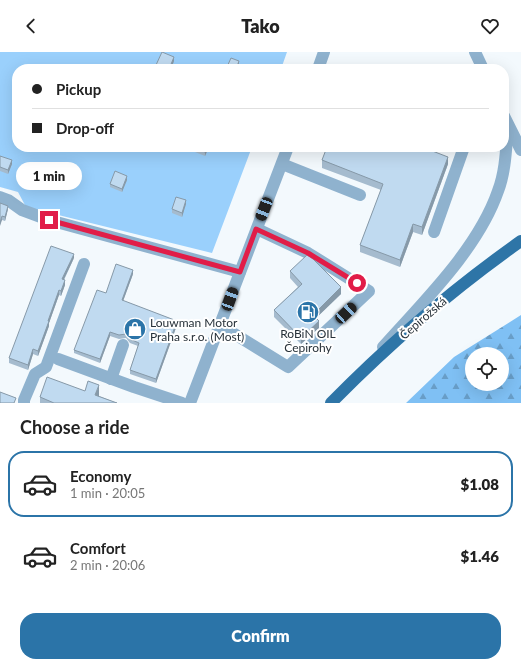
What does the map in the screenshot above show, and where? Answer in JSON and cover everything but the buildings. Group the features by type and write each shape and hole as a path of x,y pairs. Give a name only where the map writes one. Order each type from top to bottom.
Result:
{"main road":[{"name":"Čepirožská","path":"331,403 403,335 455,290 521,241"}],"street":[{"path":"320,64 324,52"},
{"path":"475,52 477,64"},
{"path":"509,122 521,131"},
{"path":"509,126 521,150"},
{"path":"190,403 286,152"},
{"path":"434,232 462,152"},
{"path":"357,377 457,263 476,237 489,215 499,190 505,161 505,152"},
{"path":"282,164 360,195"},
{"path":"0,197 8,200 22,210 49,220 240,272"},
{"path":"220,325 288,367 369,291 308,253 256,229"},
{"path":"24,403 35,374 46,367 84,264"},
{"path":"111,379 123,345"},
{"path":"58,359 182,403"}],"shaded area":[{"path":"0,52 287,52 283,64 12,64 12,152 250,152 212,253 26,207 18,192 0,187"}],"green space":[{"path":"521,315 521,403 406,403 454,357 465,350 465,391 509,391 509,347 470,347"}],"place":[{"name":"RoBiN OIL Čepirohy","path":"308,312"},
{"name":"Louwman Motor Praha s.r.o. (Most)","path":"135,329"}],"route":[{"path":"49,220 240,272 256,229 308,253 357,283"}]}
